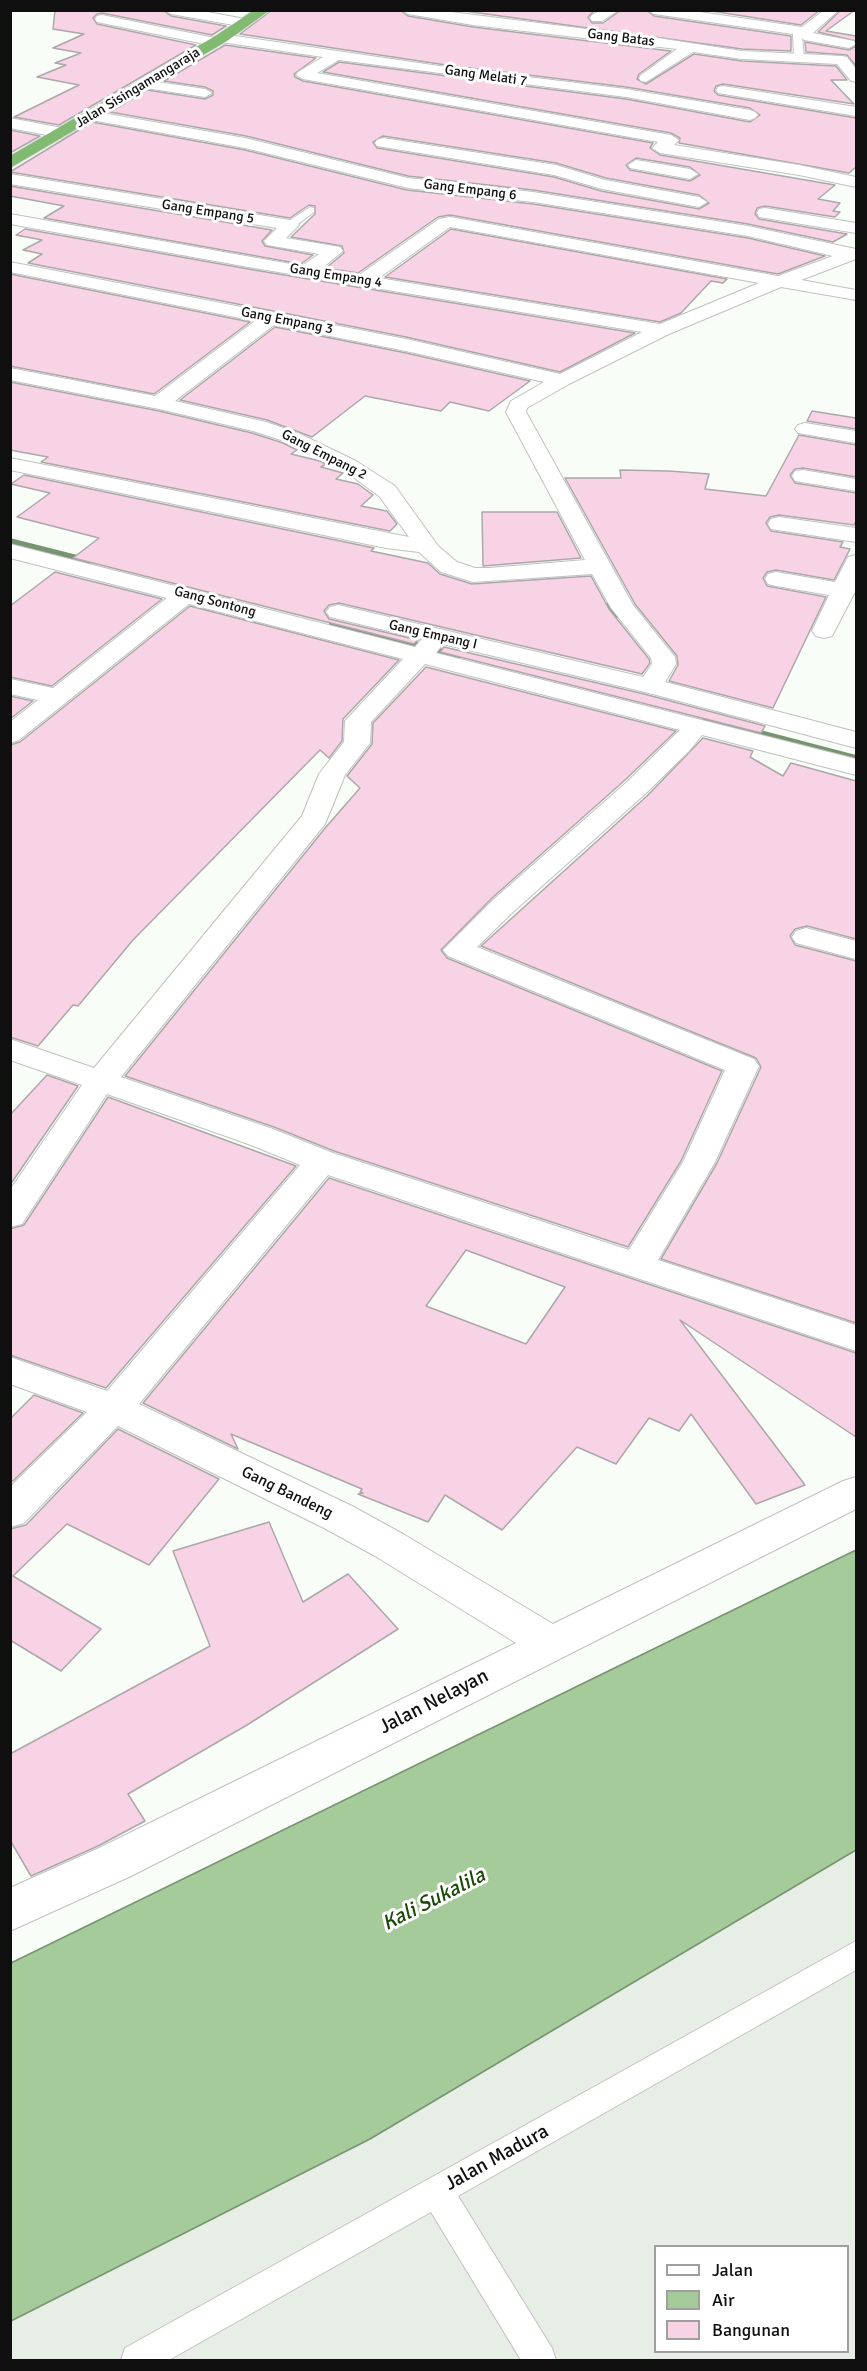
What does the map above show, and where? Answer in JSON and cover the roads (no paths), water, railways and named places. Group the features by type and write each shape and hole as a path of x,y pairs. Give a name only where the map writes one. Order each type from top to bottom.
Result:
{"highway":[{"name":"Jalan Sisingamangaraja","path":"10,163 218,40 264,10"}],"street":[{"path":"171,10 245,23"},
{"name":"Gang Batas","path":"408,10 472,21 742,55 838,59"},
{"path":"597,18 613,10"},
{"path":"654,10 802,34 856,46 849,59 838,59"},
{"path":"802,34 833,10"},
{"name":"Gang Melati 7","path":"102,19 218,40 719,108 750,115"},
{"path":"664,81 641,77 690,47"},
{"path":"337,55 303,75 671,140 856,182"},
{"path":"719,108 743,94 793,57"},
{"path":"838,59 856,78"},
{"path":"144,84 205,93"},
{"path":"712,88 808,106 856,112"},
{"name":"Gang Empang 6","path":"90,116 238,142 402,182 532,197 677,222 748,231 853,256"},
{"path":"10,123 62,133"},
{"path":"383,143 548,169 602,184 695,201 710,190 630,171 671,140"},
{"path":"219,155 238,142"},
{"name":"Gang Empang 5","path":"10,179 290,225"},
{"path":"753,211 856,228"},
{"name":"Gang Empang 4","path":"10,219 663,330"},
{"path":"364,280 445,223 450,222 856,295"},
{"name":"Gang Empang 5","path":"290,225 273,240 334,251 306,271"},
{"path":"650,686 662,669 663,657 624,608 525,432 516,412 518,405 562,380 663,330 780,280 853,256"},
{"name":"Gang Empang 3","path":"10,267 271,318 562,380"},
{"path":"159,403 271,318"},
{"name":"Gang Empang 2","path":"10,374 159,403 273,430 349,465 387,491 427,546 449,567 473,575 601,566"},
{"path":"805,429 856,437"},
{"path":"10,464 386,541 427,546"},
{"path":"803,476 856,485"},
{"path":"779,524 856,535"},
{"name":"Gang Empang I","path":"10,529 182,587 428,646 650,686 688,712 856,740"},
{"name":"Gang Sontong","path":"10,550 182,587"},
{"path":"824,631 856,562"},
{"path":"776,579 843,590"},
{"path":"10,735 58,697 182,587"},
{"path":"10,1216 101,1080 315,818 321,809 327,783 357,743 358,721 428,646 688,712 856,767"},
{"path":"10,686 58,697"},
{"path":"637,1266 699,1162 743,1066 458,950 681,745 688,712"},
{"path":"806,937 856,950"},
{"path":"10,1049 321,1161 856,1338"},
{"path":"10,1512 114,1408 321,1161"},
{"name":"Gang Bandeng","path":"10,1370 114,1408 338,1517 550,1643"},
{"name":"Jalan Nelayan","path":"10,1910 125,1857 856,1492"}],"lane":[{"path":"793,57 802,34"},
{"path":"290,225 310,210"},
{"name":"Jalan Madura","path":"148,2358 856,1955"},
{"path":"437,2192 540,2361"}],"water":[{"name":"Kali Sukalila","path":"856,1550 856,1850 370,2139 11,2321 11,1963"}],"waterway":[{"path":"10,541 90,561"},
{"path":"609,605 617,616"},
{"path":"332,623 459,656"},
{"path":"707,719 856,758"}]}
